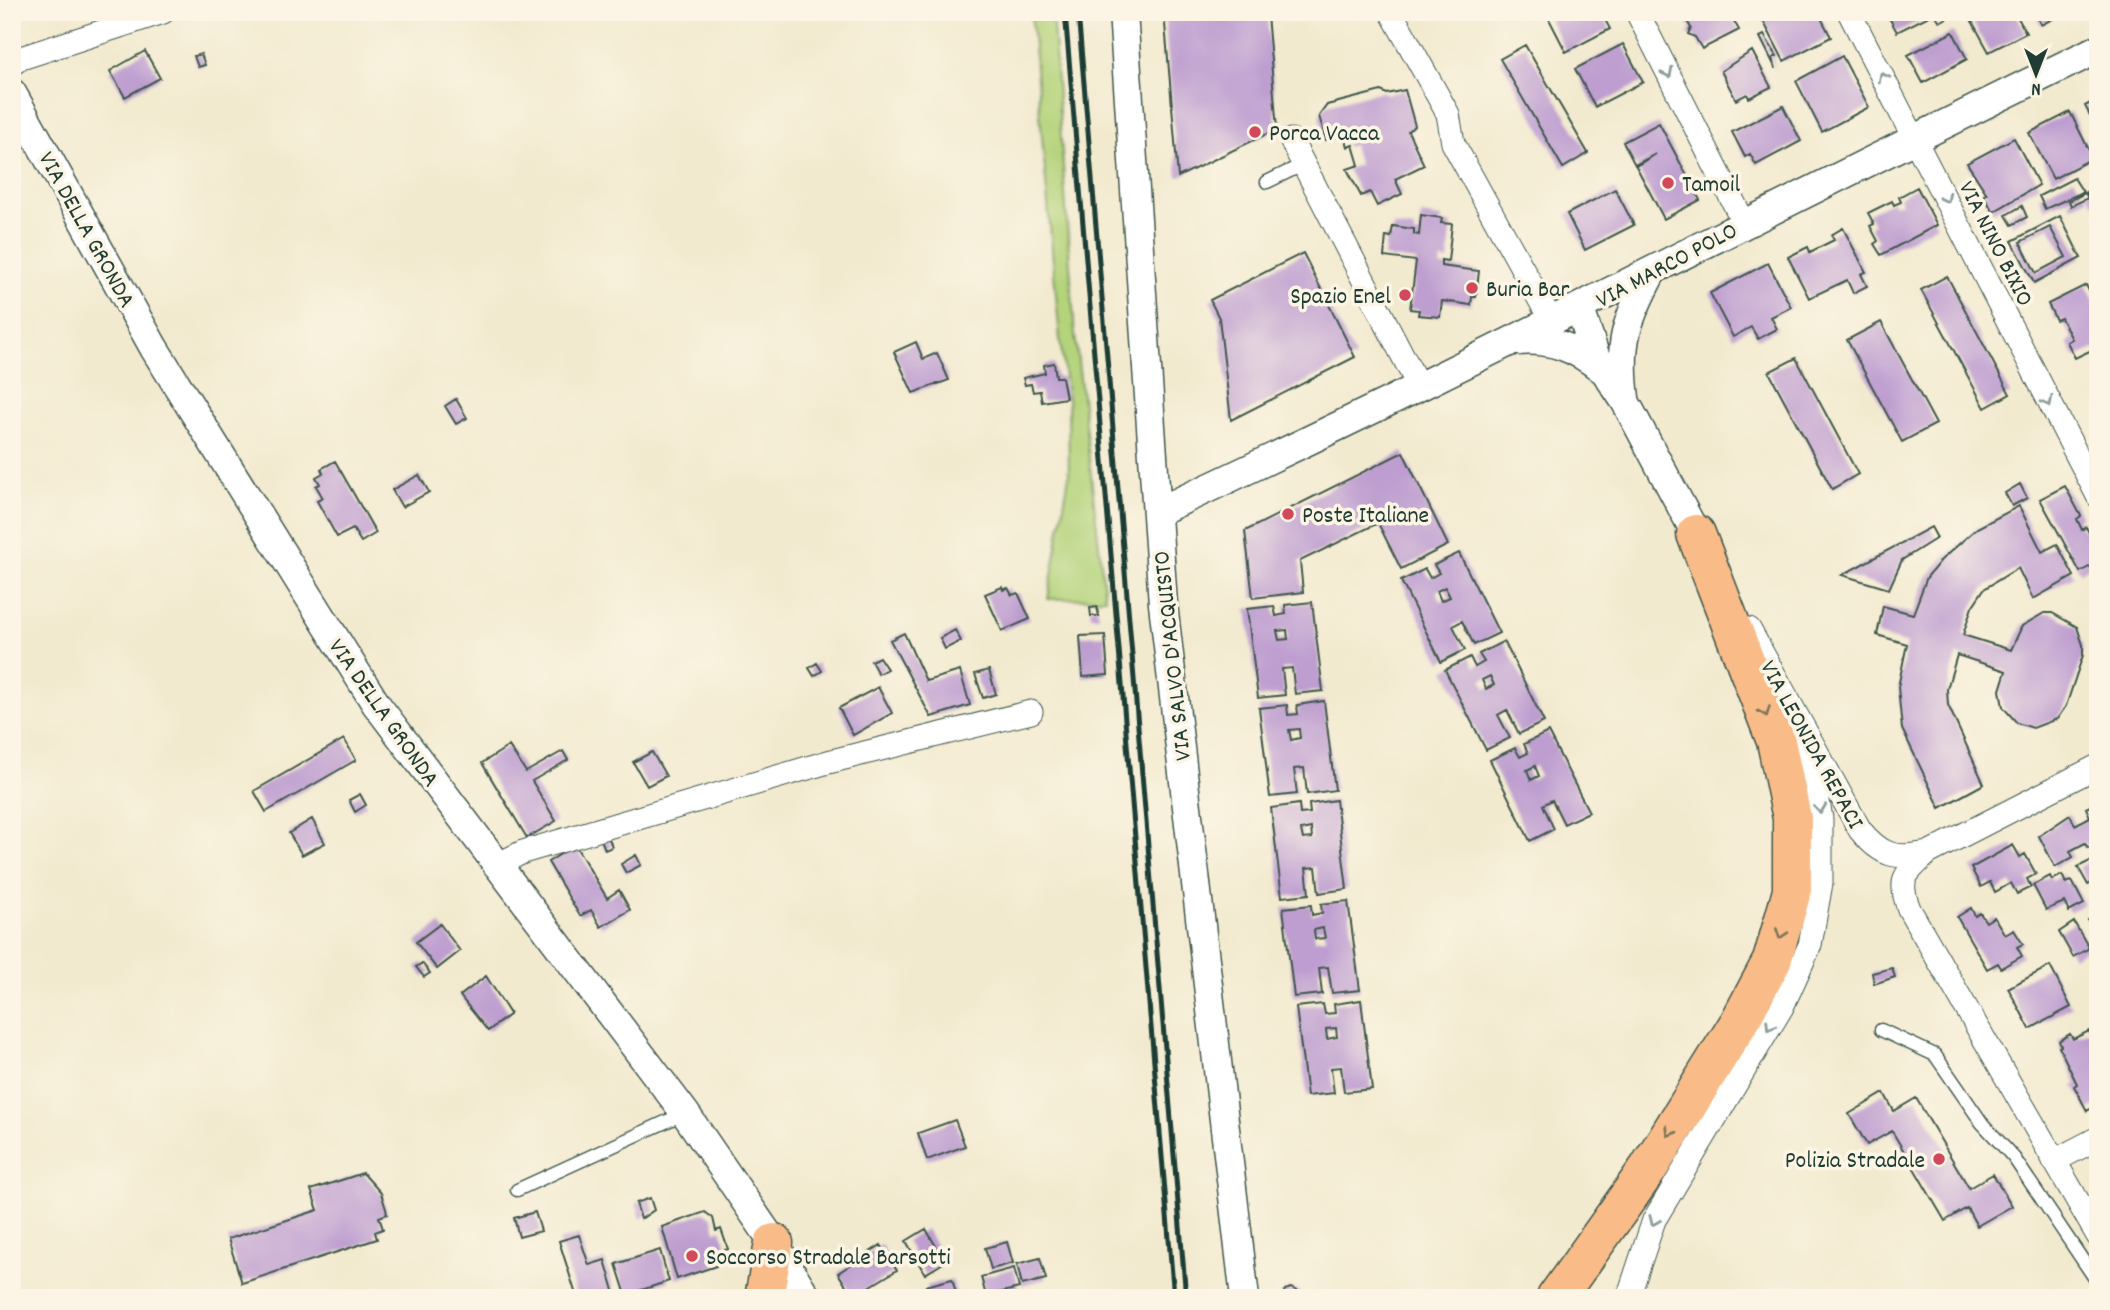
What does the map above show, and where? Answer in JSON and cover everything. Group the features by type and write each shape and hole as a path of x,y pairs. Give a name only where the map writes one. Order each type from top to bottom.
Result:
{"highway":[{"path":"1556,1298 1648,1169 1740,1021 1772,961 1792,891 1792,818 1776,741 1696,534"},
{"path":"764,1298 774,1242"}],"street":[{"path":"12,64 21,58 163,12"},
{"name":"VIA SALVO D'ACQUISTO","path":"1123,12 1163,604 1245,1298"},
{"path":"1391,12 1448,114 1453,143 1552,323"},
{"path":"1637,12 1744,223"},
{"name":"VIA NINO BIXIO","path":"1850,12 2098,496"},
{"name":"VIA MARCO POLO","path":"1157,512 1552,323 1915,137 2098,49"},
{"name":"VIA DELLA GRONDA","path":"12,93 154,348 376,704 495,866 685,1113 774,1242 807,1298"},
{"path":"1291,140 1419,387"},
{"path":"1612,361 1652,272"},
{"path":"1590,303 1588,338 1612,361"},
{"path":"1511,342 1539,340 1612,361"},
{"name":"VIA LEONIDA REPACI","path":"1612,361 1625,401 1850,816 1865,836 1885,852 1897,857 1928,853"},
{"path":"495,866 523,852 828,762 1031,712"},
{"path":"1628,1298 1658,1212 1782,1007 1810,945 1821,883 1821,819 1816,788 1797,719"},
{"path":"2098,766 1928,853 1903,880 1909,909 2098,1236"},
{"path":"2054,1161 2098,1138"}],"lane":[{"path":"1268,182 1304,164"},
{"path":"1881,1030 1936,1055 1982,1123 2014,1158 2098,1283"},
{"path":"517,1190 685,1113"}],"green space":[{"path":"1031,12 1052,12 1075,335 1105,598 1048,599 1069,476 1068,399 1060,340"}],"building":[{"path":"1164,12 1272,12 1267,15 1277,129 1178,177"},
{"path":"1558,12 1601,12 1610,29 1566,52 1548,17"},
{"path":"1695,12 1729,12 1739,30 1702,49 1695,37 1688,34 1691,28 1685,17"},
{"path":"1818,12 1831,37 1784,61 1759,13"},
{"path":"1886,12 1930,12 1931,15 1897,32"},
{"path":"1934,12 1957,12 1940,22"},
{"path":"1967,12 2015,12 2026,33 1989,52"},
{"path":"2034,12 2066,12 2041,25"},
{"path":"1953,32 1967,59 1923,83 1908,55"},
{"path":"1764,35 1777,56 1773,58 1776,69 1760,37"},
{"path":"1623,44 1643,82 1595,107 1575,69"},
{"path":"1525,45 1588,153 1563,168 1500,59"},
{"path":"145,51 160,78 125,97 110,71"},
{"path":"1752,51 1771,87 1749,98 1747,94 1736,100 1721,71"},
{"path":"201,54 205,65 198,67 194,56"},
{"path":"1842,56 1869,107 1822,132 1796,81"},
{"path":"1405,90 1415,126 1408,131 1424,165 1395,179 1402,194 1377,206 1370,192 1361,196 1347,169 1359,165 1353,145 1347,147 1344,135 1326,140 1319,116 1327,105 1381,91 1387,94"},
{"path":"2098,99 2098,130 2085,106"},
{"path":"1783,106 1801,141 1756,165 1750,154 1745,157 1732,132"},
{"path":"2070,112 2093,158 2053,179 2029,133"},
{"name":"Tamoil","path":"1659,123 1700,200 1664,219 1636,166 1656,154 1635,165 1623,142"},
{"path":"2014,138 2039,185 1993,212 1984,195 1987,194 1967,163"},
{"path":"2074,178 2083,192 2045,209 2039,196"},
{"path":"2098,186 2098,202 2094,204 2086,192"},
{"path":"1917,187 1937,225 1881,255 1874,244 1878,241 1870,226 1874,224 1868,213 1892,201 1894,205 1901,202 1899,197"},
{"path":"1615,189 1634,225 1585,250 1567,214"},
{"path":"2085,193 2088,198 2071,206 2069,201"},
{"path":"2022,206 2027,217 2012,225 2006,215"},
{"path":"1421,215 1442,218 1441,223 1452,224 1448,261 1441,260 1441,266 1479,271 1476,297 1472,297 1471,305 1442,301 1440,317 1418,315 1419,310 1410,309 1416,261 1384,257 1386,236 1391,237 1393,226 1414,229 1414,234 1419,235"},
{"path":"2060,216 2081,258 2034,283 2012,241","holes":["2050,227 2066,257 2036,273 2020,242"]},
{"path":"1843,228 1866,272 1861,274 1867,286 1853,293 1847,280 1809,298 1788,257 1808,247 1810,252 1834,240 1831,235"},
{"path":"1303,253 1355,357 1231,420 1219,318 1210,300"},
{"path":"1768,263 1791,307 1771,317 1777,329 1758,339 1751,327 1733,337 1710,293"},
{"path":"1947,276 2010,394 1985,408 1921,290"},
{"path":"2086,285 2098,308 2098,347 2075,358 2067,342 2072,339 2061,318 2056,320 2048,304"},
{"path":"1881,322 1936,424 1902,442 1847,340"},
{"path":"916,342 923,359 937,353 949,380 913,393 894,352"},
{"path":"1796,358 1858,474 1832,489 1769,372"},
{"path":"1054,363 1056,377 1062,377 1066,398 1042,402 1040,391 1033,392 1031,384 1025,385 1023,378 1045,373 1044,365"},
{"path":"456,399 467,418 456,424 445,406"},
{"path":"1403,452 1448,545 1401,569 1378,523 1300,561 1303,592 1253,598 1245,531"},
{"path":"335,461 376,533 361,542 353,529 337,537 317,501 323,498 316,486 320,484 316,477 323,473 321,469"},
{"path":"419,475 429,492 402,507 392,490"},
{"path":"2020,484 2027,498 2012,506 2005,493"},
{"path":"2065,486 2081,516 2077,519 2082,530 2086,527 2098,549 2098,562 2080,572 2040,499"},
{"path":"2019,506 2042,552 2057,544 2074,576 2033,599 2018,568 1984,589 1972,607 1963,635 2011,650 2022,626 2044,613 2052,613 2077,627 2083,655 2066,706 2057,719 2033,728 2017,723 2003,707 2000,690 2006,671 1957,655 1947,689 1948,705 1984,784 1940,808 1902,729 1898,687 1907,644 1877,635 1883,606 1913,614 1927,577 1941,560 1977,528"},
{"path":"1931,527 1937,538 1902,560 1889,589 1842,575"},
{"path":"1459,553 1499,633 1474,645 1462,621 1453,626 1465,650 1441,662 1401,581 1425,569 1430,578 1439,573 1434,565","holes":["1445,587 1450,597 1441,601 1437,591"]},
{"path":"1002,587 1003,590 1008,588 1012,595 1018,593 1030,619 1002,631 985,594"},
{"path":"1312,602 1323,691 1295,694 1292,668 1282,669 1285,695 1258,698 1247,609 1274,606 1276,616 1286,614 1285,605","holes":["1287,630 1288,639 1279,640 1277,631"]},
{"path":"1097,607 1099,616 1091,616 1090,608"},
{"path":"955,630 961,641 945,649 940,638"},
{"path":"904,633 926,681 960,671 970,705 931,717 890,640"},
{"path":"1105,635 1108,675 1083,677 1080,636"},
{"path":"1504,641 1544,722 1519,734 1507,710 1498,715 1510,738 1486,750 1445,670 1470,657 1475,667 1484,662 1479,654","holes":["1490,676 1494,685 1486,689 1482,680"]},
{"path":"879,657 887,669 878,674 871,661"},
{"path":"817,663 822,671 814,676 809,668"},
{"path":"989,670 996,694 983,698 975,674"},
{"path":"878,687 892,713 853,735 839,708"},
{"path":"1324,701 1335,790 1307,794 1304,768 1294,769 1297,794 1270,797 1259,708 1287,705 1288,715 1298,714 1297,705","holes":["1299,729 1300,738 1291,740 1289,730"]},
{"path":"1548,732 1589,812 1564,824 1552,800 1543,805 1554,829 1530,841 1490,760 1515,748 1520,757 1528,753 1524,744","holes":["1535,766 1539,776 1531,780 1527,770"]},
{"path":"344,739 356,760 266,812 254,791"},
{"path":"509,746 526,772 563,751 568,760 532,781 556,821 527,838 482,763"},
{"path":"652,752 666,776 647,786 633,762"},
{"path":"360,794 366,805 355,812 349,800"},
{"path":"1336,800 1347,889 1319,893 1316,867 1306,868 1309,894 1282,897 1271,808 1299,804 1300,814 1310,813 1309,804","holes":["1311,828 1312,838 1303,839 1301,830"]},
{"path":"2098,802 2098,843 2088,848 2085,843 2070,851 2073,857 2055,867 2039,836 2070,815 2075,825 2090,817 2086,808"},
{"path":"312,819 325,843 302,855 289,833"},
{"path":"608,836 612,847 605,850 601,839"},
{"path":"575,845 607,898 619,890 630,910 601,927 591,910 580,916 548,862"},
{"path":"2013,845 2020,857 2025,854 2036,874 2027,879 2031,887 2017,894 2011,883 1995,892 1990,882 1981,887 1971,868"},
{"path":"636,855 641,865 626,873 621,864"},
{"path":"2098,857 2098,880 2088,885 2078,867"},
{"path":"2062,875 2066,883 2072,881 2084,904 2069,912 2064,902 2046,910 2033,885 2050,876 2052,880"},
{"path":"1348,901 1360,990 1332,993 1328,967 1319,968 1322,994 1294,997 1283,908 1311,905 1312,915 1322,913 1321,904","holes":["1323,928 1325,938 1315,939 1314,930"]},
{"path":"1971,908 1975,916 1980,913 1986,922 1994,917 2005,935 2014,930 2023,944 2017,947 2022,956 2001,968 1998,963 1987,969 1957,917"},
{"path":"2098,914 2098,931 2095,933 2088,920"},
{"path":"2074,922 2089,948 2073,957 2059,932"},
{"path":"440,924 460,951 437,969 416,942"},
{"path":"422,963 430,973 424,977 416,967"},
{"path":"2050,966 2071,1007 2030,1029 2008,988"},
{"path":"1892,968 1895,977 1874,984 1872,973"},
{"path":"486,976 510,1014 488,1031 460,996"},
{"path":"1361,1000 1372,1089 1344,1092 1341,1067 1331,1068 1334,1093 1307,1096 1296,1007 1323,1004 1325,1014 1335,1013 1334,1004","holes":["1336,1028 1337,1037 1327,1039 1326,1029"]},
{"path":"2089,1031 2098,1048 2098,1105 2087,1111 2074,1086 2077,1084 2059,1047 2059,1041 2070,1034 2073,1039"},
{"path":"1884,1093 1894,1111 1916,1098 1969,1188 1993,1174 2012,1206 1977,1226 1967,1208 1945,1221 1892,1131 1867,1145 1849,1114"},
{"path":"955,1120 965,1146 927,1160 918,1133"},
{"path":"363,1173 381,1193 386,1209 387,1214 379,1217 383,1229 375,1232 377,1239 242,1283 228,1239 318,1210 311,1190"},
{"path":"650,1198 654,1210 641,1219 636,1203"},
{"path":"535,1212 541,1231 519,1237 514,1218"},
{"path":"705,1212 713,1218 716,1231 721,1229 728,1249 712,1254 716,1266 677,1279 662,1227"},
{"path":"926,1229 945,1262 925,1274 906,1241"},
{"path":"579,1235 589,1265 605,1260 616,1297 577,1298 559,1241"},
{"path":"1007,1242 1013,1263 991,1269 985,1248"},
{"path":"881,1245 897,1270 853,1297 838,1273"},
{"path":"660,1250 669,1281 626,1295 616,1264"},
{"path":"1040,1258 1046,1279 1022,1285 1017,1264"},
{"path":"1014,1268 1019,1288 986,1296 981,1277"},
{"path":"952,1279 957,1296 930,1298 926,1286"},
{"path":"1291,1288 1300,1292 1302,1298 1281,1298 1285,1290"},
{"path":"691,1292 693,1298 677,1298"}],"railway":[{"path":"1065,12 1174,1298"},
{"path":"1078,12 1186,1298"}],"place":[{"name":"Porca Vacca","path":"1255,132"},
{"name":"Tamoil","path":"1668,183"},
{"name":"Buria Bar","path":"1472,288"},
{"name":"Spazio Enel","path":"1405,295"},
{"name":"Poste Italiane","path":"1288,514"},
{"name":"Polizia Stradale","path":"1939,1159"},
{"name":"Soccorso Stradale Barsotti","path":"692,1256"}]}
